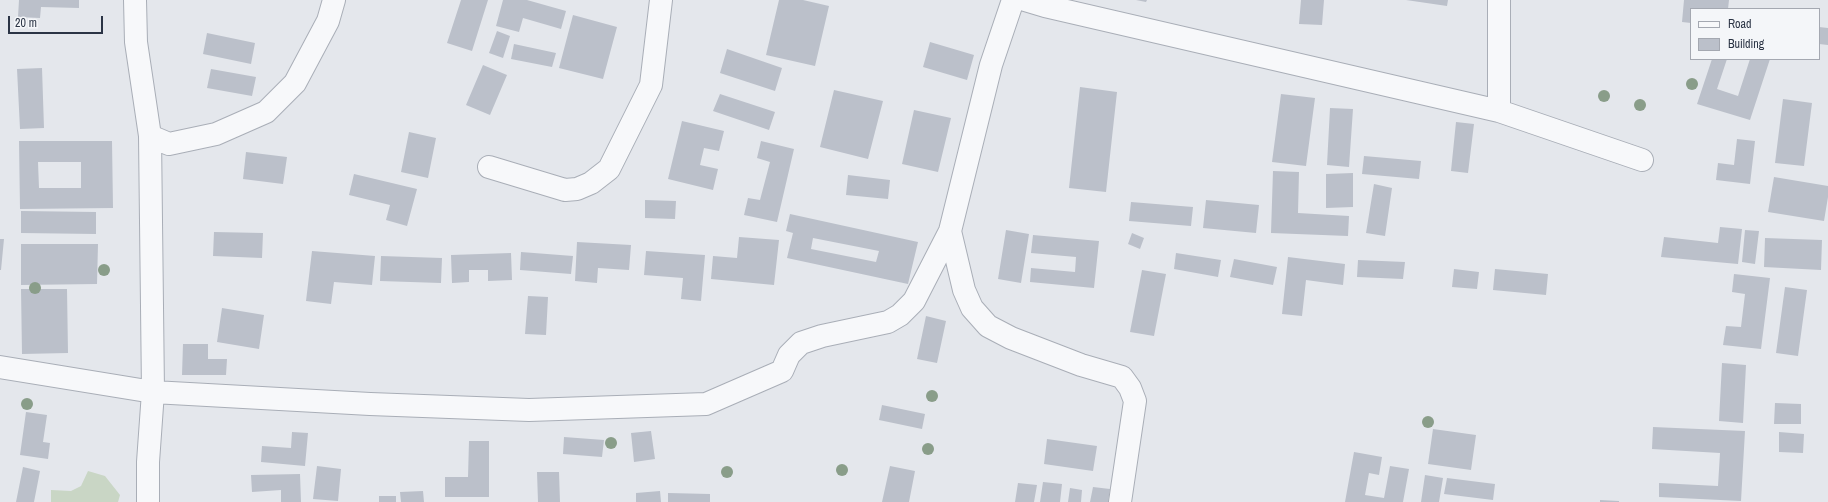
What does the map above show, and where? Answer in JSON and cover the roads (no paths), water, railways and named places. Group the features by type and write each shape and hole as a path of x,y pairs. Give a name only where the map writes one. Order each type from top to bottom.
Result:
{"street":[{"path":"135,0 136,42 150,136 153,392 148,462 148,502"},
{"path":"150,136 169,144 216,134 266,112 295,83 328,21 334,0"},
{"path":"489,167 565,190 577,189 591,183 609,169 651,84 660,0"},
{"path":"0,367 153,392 370,404 529,410 706,404 782,371 789,354 801,343 822,336 888,322 900,315 914,301 950,231 991,65 1012,0"},
{"path":"1025,0 1045,6 1499,111 1642,160"},
{"path":"1498,0 1499,111"},
{"path":"950,231 964,290 972,308 988,326 1011,338 1081,365 1122,378 1130,388 1135,401 1120,502"}]}
